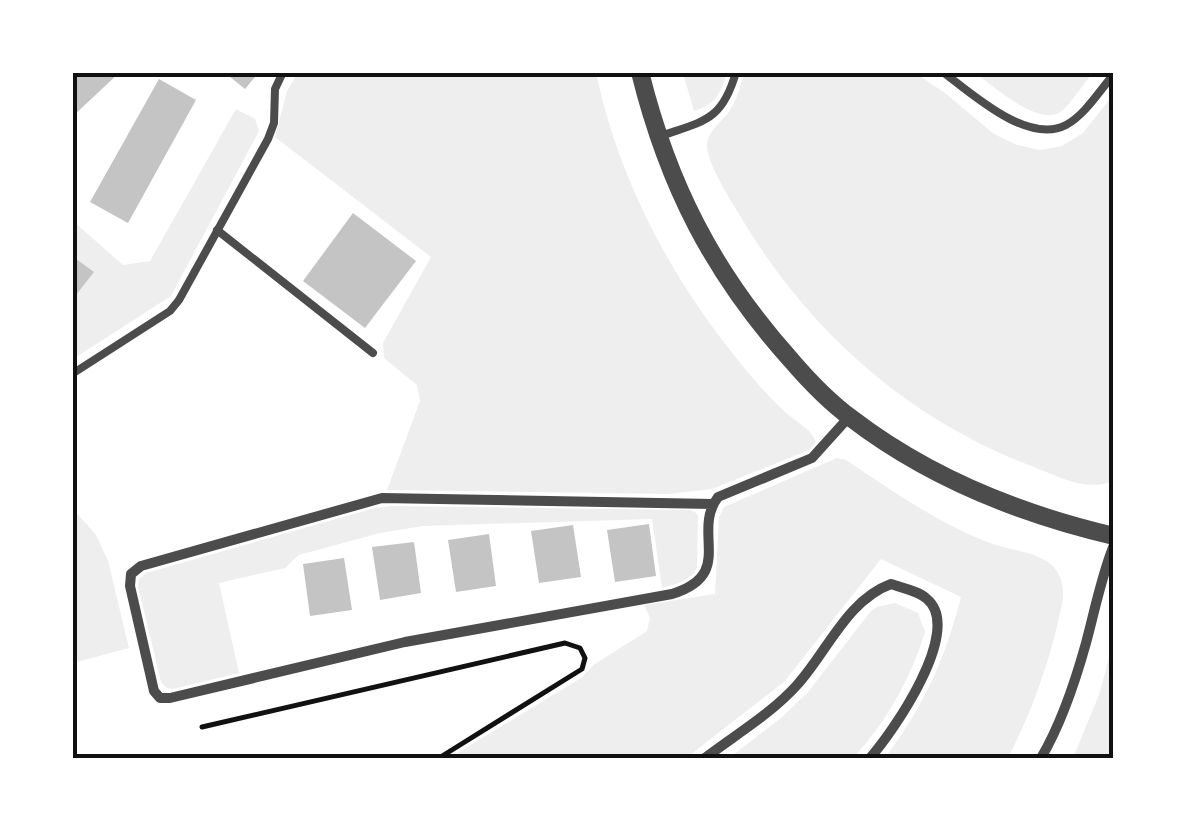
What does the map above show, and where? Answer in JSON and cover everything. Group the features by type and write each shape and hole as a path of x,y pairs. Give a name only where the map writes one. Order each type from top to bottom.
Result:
{"street":[{"path":"640,72 680,197 723,275 767,334 817,390 889,446 955,482 1034,514 1114,536"},
{"path":"713,504 382,498 141,566 131,574 130,586 154,691 160,698 170,698 405,642 692,588 703,578 707,564 713,504 718,497 812,458 849,417"},
{"path":"1041,758 1086,646 1103,572 1114,545"},
{"path":"705,758 796,686 856,608 872,591 891,584 926,598 936,610 938,630 927,667 905,711 870,758"}],"lane":[{"path":"72,374 170,311 274,124 275,88 283,72"},
{"path":"658,137 720,110 736,72"},
{"path":"943,72 1014,121 1031,129 1046,130 1062,127 1076,118 1114,74"},
{"path":"217,230 373,353"}],"path":[{"path":"202,726 565,644 580,648 586,658 582,670 438,758"}],"shaded area":[{"path":"683,72 727,73 716,97 694,111"},
{"path":"298,73 596,73 619,152 671,264 747,371 814,437 816,442 809,450 712,489 668,494 387,490 420,401 417,385 384,358 383,343 431,257 275,137 287,91"},
{"path":"744,73 915,73 994,134 1040,150 1062,146 1083,133 1113,95 1113,481 1093,485 1073,482 988,447 903,397 829,333 766,256 711,162 708,140 733,104"},
{"path":"975,73 1093,73 1063,110 1054,115 1030,111"},
{"path":"236,109 255,119 259,131 171,296 73,359 73,221 123,265 150,261"},
{"path":"837,458 954,527 1035,556 1057,572 1063,595 1054,640 1037,692 1008,758 885,758 931,682 961,597 881,559 784,682 686,758 449,758 581,678 595,664 647,631 650,618 644,605 715,594 719,517 724,507"},
{"path":"392,506 689,510 698,516 697,568 686,579 662,588 652,519 423,526 380,533 299,555 285,568 219,583 239,673 173,689 161,682 138,586 146,573"},
{"path":"72,508 96,535 108,561 129,648 73,663"},
{"path":"895,603 918,613 925,632 896,699 853,758 729,758 808,692 871,611"},
{"path":"1113,643 1113,758 1073,758 1099,695"}],"building":[{"path":"72,72 120,72 72,117"},
{"path":"224,72 259,72 245,89"},
{"path":"159,79 196,100 128,223 90,202"},
{"path":"353,213 416,261 365,328 303,281"},
{"path":"72,256 94,272 72,300"},
{"path":"649,524 656,576 615,582 607,530"},
{"path":"573,525 581,577 539,583 531,531"},
{"path":"489,534 496,586 456,592 448,540"},
{"path":"414,542 421,593 380,600 372,547"},
{"path":"344,558 352,610 310,616 303,564"}]}
